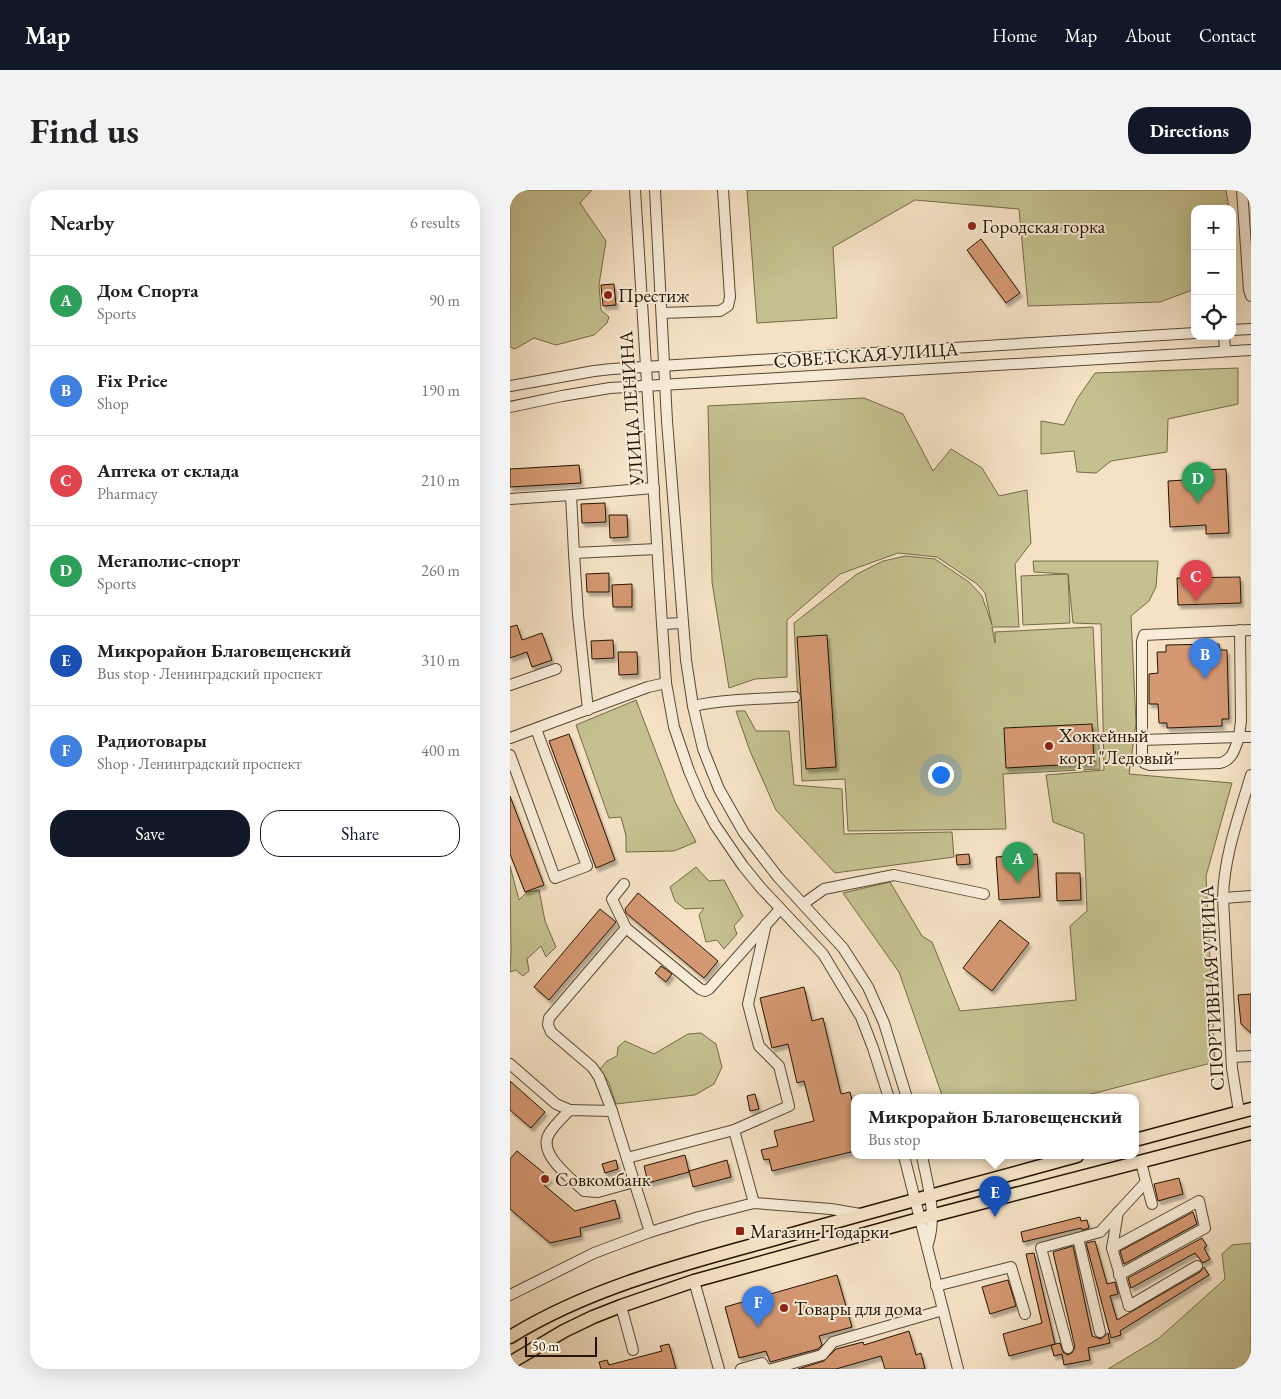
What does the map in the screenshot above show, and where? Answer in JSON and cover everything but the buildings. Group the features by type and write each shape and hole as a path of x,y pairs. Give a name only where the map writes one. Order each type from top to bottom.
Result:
{"main road":[{"path":"1139,1139 1245,1110"},
{"path":"1221,1116 1227,1139"},
{"path":"510,1363 564,1331 621,1306 694,1281 933,1215 1251,1133"},
{"path":"510,1337 566,1307 607,1290 688,1263 1066,1159"},
{"path":"688,1263 694,1281"}],"street":[{"name":"УЛИЦА ЛЕНИНА","path":"635,190 666,683 680,748 701,798 731,850 760,888 822,954 861,1017 888,1094"},
{"name":"УЛИЦА ЛЕНИНА","path":"655,190 666,385 686,660 693,706 703,749 710,769 730,810 760,855 837,942 868,987 884,1023 906,1094"},
{"path":"662,313 720,311 728,306 730,297 723,190"},
{"path":"1242,190 1248,290 1251,296"},
{"path":"1236,330 1251,329"},
{"name":"СОВЕТСКАЯ УЛИЦА","path":"510,386 594,371 1191,332"},
{"path":"1224,340 1225,351"},
{"name":"СОВЕТСКАЯ УЛИЦА","path":"510,407 610,388 1251,350"},
{"path":"510,499 654,488"},
{"path":"571,495 578,615 588,710"},
{"path":"574,553 657,549"},
{"path":"662,624 683,623"},
{"path":"1240,630 1242,721 1240,737 1231,757 1227,761 1220,763 1150,765 1144,763 1141,740 1142,641 1144,635 1240,630 1251,630"},
{"path":"510,685 556,668"},
{"path":"510,738 648,687 666,683"},
{"path":"693,706 745,700 795,698"},
{"path":"510,755 555,878 586,866 536,729"},
{"path":"1141,740 1251,737"},
{"name":"СПОРТИВНАЯ УЛИЦА","path":"1245,1110 1236,1099 1223,898 1228,854 1251,775"},
{"path":"803,904 824,889 894,875 984,894"},
{"path":"624,884 612,899 626,928 700,989 705,991 709,989 780,909"},
{"path":"1223,898 1251,896"},
{"path":"627,1158 734,1130 789,1106 779,1066 759,1046 748,1004 766,923"},
{"path":"626,928 549,1018 548,1025 551,1032 592,1067 599,1077 612,1111 650,1232"},
{"path":"822,954 837,942"},
{"path":"1232,1057 1251,1056"},
{"path":"510,1064 556,1104 570,1110 612,1111"},
{"path":"570,1110 548,1135 548,1154 554,1162 584,1191 598,1192 634,1182"},
{"path":"734,1130 754,1203"},
{"path":"905,1159 958,1369"},
{"path":"923,1159 933,1215 926,1248"},
{"path":"1141,1162 1152,1204"},
{"path":"1068,1348 1041,1248 1100,1232 1146,1182"},
{"path":"1112,1248 1199,1201 1205,1228 1119,1275"},
{"path":"510,1295 594,1253 650,1232 754,1203 831,1209 861,1215"},
{"path":"1119,1211 1112,1248 1129,1306 1197,1266"},
{"path":"1078,1238 1100,1332"},
{"path":"936,1286 1011,1267 1025,1314"},
{"path":"694,1281 719,1369"},
{"path":"621,1306 633,1350"},
{"path":"772,1369 822,1355 833,1342 943,1310"},
{"path":"741,1369 762,1364 766,1369"}],"shaded area":[{"path":"510,190 592,190 580,203 606,241 599,285 601,310 609,317 607,323 594,335 556,345 534,338 515,349 510,347"},
{"path":"747,190 1226,190 1228,205 1191,205 1191,290 1160,302 1028,306 1019,209 915,200 833,247 837,318 757,323"},
{"path":"1238,368 1238,404 1168,419 1167,452 1111,461 1096,473 1077,472 1074,451 1041,454 1041,421 1064,425 1077,399 1095,373"},
{"path":"864,398 903,414 933,471 951,449 982,468 999,496 1027,490 1031,543 1015,564 1019,627 992,627 995,643 995,632 1093,627 1100,769 1003,774 1006,829 848,831 845,779 802,781 794,623 857,574 883,561 906,556 935,559 969,582 982,596 992,625 985,593 977,584 937,557 898,553 840,574 787,620 787,677 755,679 729,688 712,582 708,406"},
{"path":"1033,561 1158,561 1156,587 1149,601 1131,616 1136,723 1129,774 1232,783 1206,876 1215,1062 1091,1094 942,1094 899,972 843,893 890,882 922,936 932,942 960,1011 1076,1000 1070,926 1087,911 1084,834 1053,822 1046,775 1104,770 1101,624 1073,623 1068,574 1070,623 1023,625 1021,576 1067,574 1034,572"},
{"path":"636,700 675,802 696,842 674,851 626,852 626,836 621,817 609,818 576,725"},
{"path":"736,711 745,711 756,731 789,731 794,785 842,789 844,834 952,832 954,857 835,873 776,810 750,751"},
{"path":"510,866 519,900 527,892 539,890 545,921 556,947 546,957 541,946 527,959 529,971 523,976 516,970 510,972"},
{"path":"696,867 709,881 724,880 743,916 734,926 737,934 724,949 717,940 706,942 699,915 704,908 685,909 675,901 670,887"},
{"path":"701,1033 716,1044 722,1067 714,1084 695,1095 616,1104 609,1083 600,1069 607,1061 617,1056 618,1047 625,1041 654,1054 688,1034"},
{"path":"1251,1243 1251,1369 1108,1369 1158,1339 1225,1279 1222,1254 1232,1245"}],"place":[{"name":"Городская горка","path":"972,226"},
{"name":"Престиж","path":"608,295"},
{"name":"Мегаполис-спорт","path":"1198,503"},
{"name":"Аптека от склада","path":"1196,601"},
{"name":"Fix Price","path":"1205,679"},
{"name":"Хоккейный корт \"Ледовый\"","path":"1049,746"},
{"name":"Дом Спорта","path":"1018,883"},
{"name":"Совкомбанк","path":"545,1179"},
{"name":"Микрорайон Благовещенский","path":"995,1217"},
{"name":"Магазин Подарки","path":"740,1231"},
{"name":"Товары для дома","path":"784,1308"},
{"name":"Радиотовары","path":"758,1327"}]}
